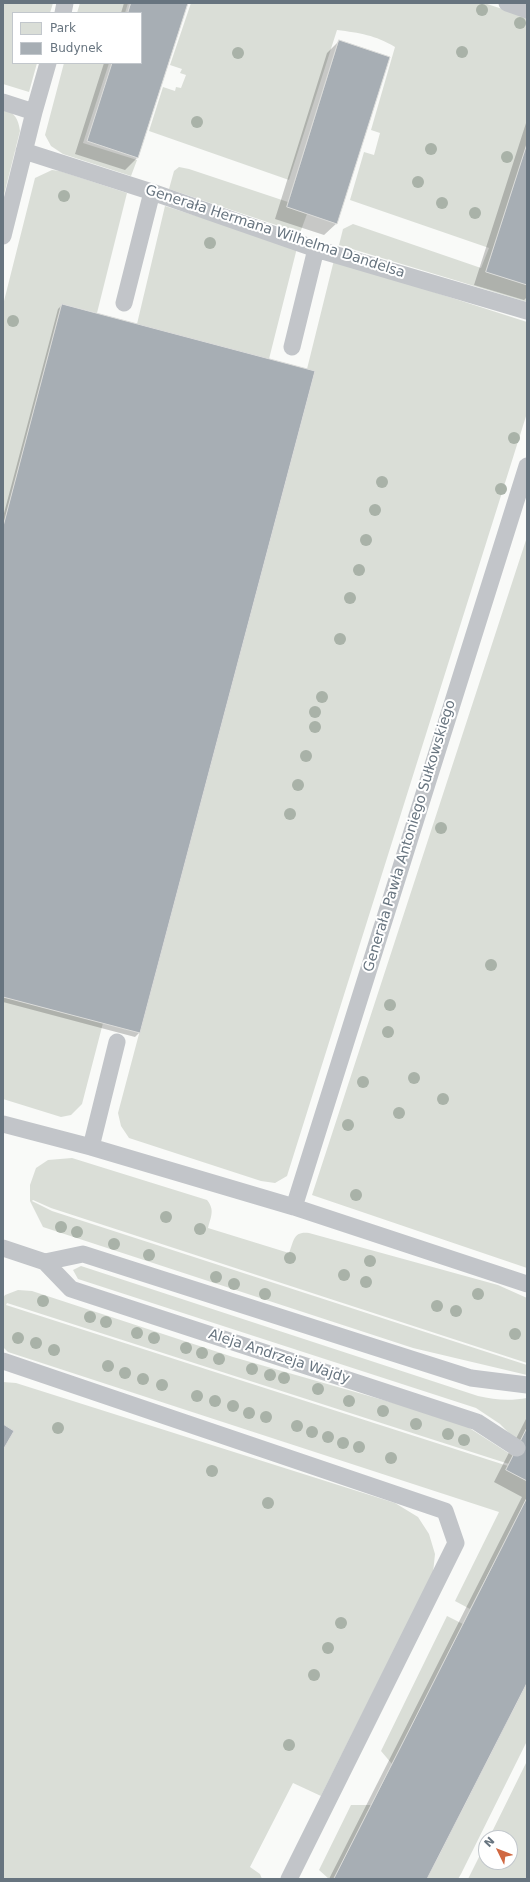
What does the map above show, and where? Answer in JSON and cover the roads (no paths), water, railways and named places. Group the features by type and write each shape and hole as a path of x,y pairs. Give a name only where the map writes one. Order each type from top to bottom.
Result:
{"lane":[{"path":"507,3 527,10"},
{"path":"3,236 48,64"},
{"path":"3,102 34,112"},
{"name":"Generała Hermana Wilhelma Dandelsa","path":"24,151 152,192 316,249 527,311"},
{"path":"124,303 152,192"},
{"path":"292,347 316,249"},
{"name":"Generała Pawła Antoniego Sułkowskiego","path":"294,1207 527,466"},
{"path":"91,1147 117,1042"},
{"path":"3,1124 91,1147 294,1207 527,1284"},
{"name":"Aleja Andrzeja Wajdy","path":"3,1248 45,1262 71,1290 477,1422 517,1448"},
{"path":"45,1262 83,1254 471,1378 527,1385"},
{"path":"3,1361 445,1511 456,1543 290,1879"}]}
